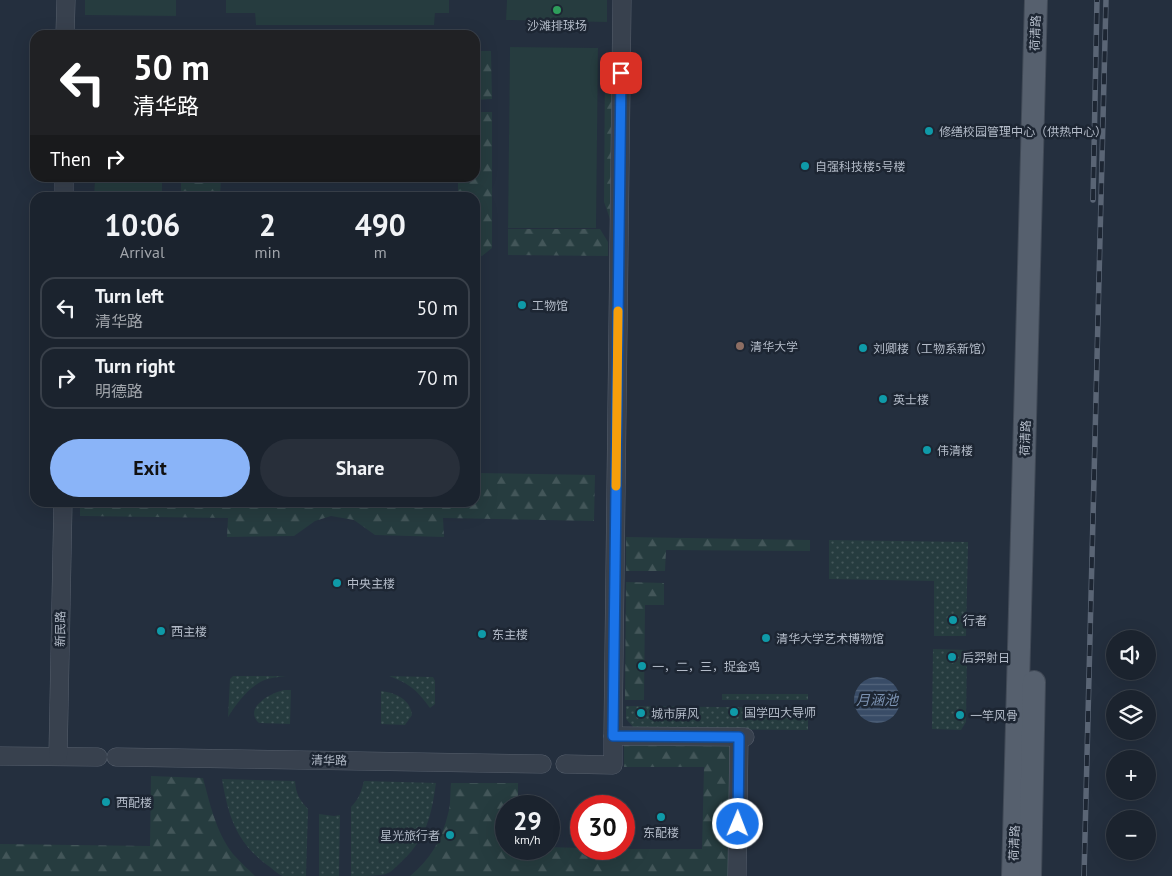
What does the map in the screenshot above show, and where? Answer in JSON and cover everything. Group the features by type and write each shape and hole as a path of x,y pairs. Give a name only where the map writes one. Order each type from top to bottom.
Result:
{"main road":[{"name":"荷清路","path":"1013,876 1036,0"},
{"name":"荷清路","path":"1030,876 1051,0"}],"street":[{"path":"65,30 66,0"},
{"path":"565,764 613,765 622,0"},
{"name":"新民路","path":"58,756 63,507"},
{"path":"613,736 742,737 737,876"},
{"path":"0,756 98,757"},
{"name":"清华路","path":"116,757 542,764"}],"green space":[{"path":"85,0 176,0 176,16 85,15"},
{"path":"226,0 449,0 449,13 435,13 434,25 256,25 255,13 226,13"},
{"name":"沙滩排球场","path":"507,0 607,0 607,22 506,20"},
{"path":"617,45 615,233 604,202 605,62"},
{"path":"510,47 598,48 596,228 508,228"},
{"path":"480,51 491,51 492,99 480,100"},
{"path":"480,112 492,112 492,248 482,256 480,256 480,192 458,192 458,182 480,182"},
{"path":"95,182 162,182 162,192 94,192"},
{"path":"181,182 221,182 220,192 181,192"},
{"path":"508,229 600,229 608,242 608,256 508,255"},
{"path":"480,473 595,475 594,521 443,518 444,537 375,535 354,520 331,516 315,521 294,536 227,537 228,518 80,516 80,507 480,507"},
{"path":"626,537 810,540 810,551 666,550 665,571 626,571"},
{"path":"829,540 968,542 966,636 934,636 934,581 829,579"},
{"path":"626,582 664,583 664,605 645,605 644,700 625,700"},
{"path":"933,649 967,650 966,722 961,730 932,729"},
{"path":"233,676 286,676 268,679 257,684 243,697 228,717 230,679"},
{"path":"389,676 433,677 435,681 435,704 430,708 412,688"},
{"path":"291,690 290,724 259,723 254,712 256,707 272,694"},
{"path":"381,691 397,695 411,709 412,715 405,725 381,724"},
{"path":"722,694 808,694 808,700 722,700"},
{"path":"626,706 808,708 808,730 635,729 626,719"},
{"path":"624,741 732,742 730,876 410,876 424,863 442,832 449,810 451,783 518,783 518,795 495,795 495,860 560,860 560,847 570,848 570,860 635,860 635,849 702,849 704,767 624,767"},
{"path":"151,776 203,778 214,818 222,836 233,854 255,876 0,876 0,844 150,846"},
{"path":"222,779 295,781 298,796 308,809 306,876 283,876 277,873 248,847 235,827 227,804"},
{"path":"364,781 436,783 426,828 415,847 407,856 393,870 385,874 351,876 351,807 359,795"},
{"path":"319,814 340,815 339,876 319,876"}],"water":[{"name":"月涵池","path":"872,677 882,677 896,687 900,700 896,713 890,719 882,723 872,723 858,713 854,705 854,695 864,681"}],"railway":[{"path":"1093,200 1097,0"},
{"path":"1084,876 1106,0"}],"slow traffic":[{"path":"616,486 618,311"}],"place":[{"name":"沙滩排球场","path":"557,10"},
{"name":"修缮校园管理中心（供热中心）","path":"929,131"},
{"name":"自强科技楼5号楼","path":"805,166"},
{"name":"工物馆","path":"522,305"},
{"name":"清华大学","path":"740,346"},
{"name":"刘卿楼（工物系新馆）","path":"863,348"},
{"name":"英士楼","path":"883,399"},
{"name":"伟清楼","path":"927,450"},
{"name":"中央主楼","path":"337,583"},
{"name":"行者","path":"953,620"},
{"name":"西主楼","path":"161,631"},
{"name":"东主楼","path":"482,634"},
{"name":"清华大学艺术博物馆","path":"766,638"},
{"name":"后羿射日","path":"952,657"},
{"name":"一，二，三，捉金鸡","path":"642,666"},
{"name":"国学四大导师","path":"734,712"},
{"name":"城市屏风","path":"641,713"},
{"name":"一竿风骨","path":"960,715"},
{"name":"西配楼","path":"106,802"},
{"name":"东配楼","path":"661,817"},
{"name":"星光旅行者","path":"450,835"}],"route":[{"path":"621,73 613,736 739,737 738,824"}]}
